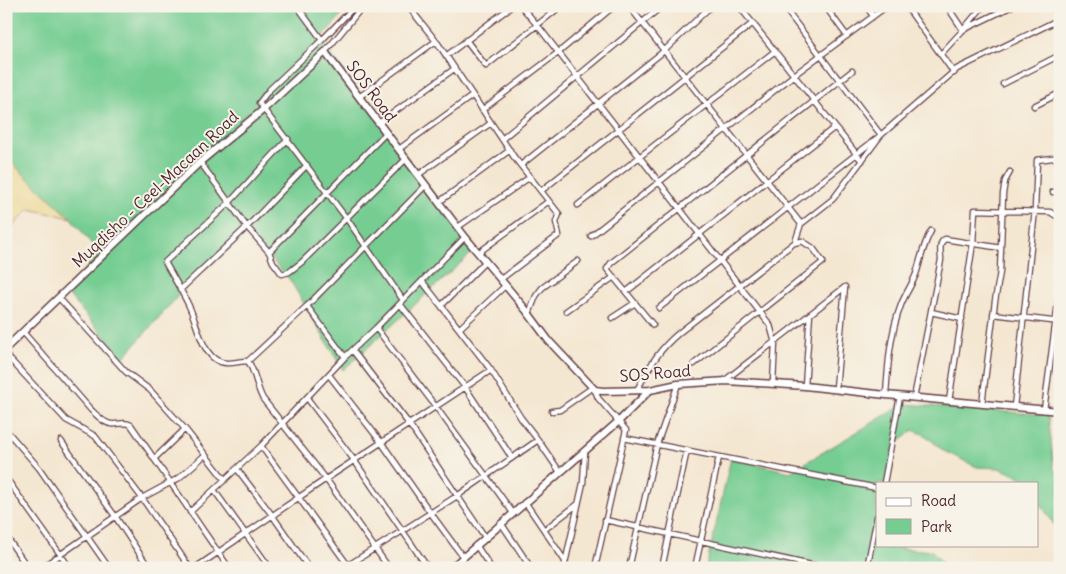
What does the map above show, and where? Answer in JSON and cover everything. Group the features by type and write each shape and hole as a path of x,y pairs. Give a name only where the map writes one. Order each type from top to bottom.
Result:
{"street":[{"path":"297,6 322,40"},
{"path":"355,6 269,90 260,103 346,219 402,302 465,387 512,458"},
{"path":"325,52 363,6"},
{"path":"409,6 436,41 490,123 559,214 556,222 559,235 501,279"},
{"path":"446,56 512,6"},
{"path":"521,6 559,52 770,325 775,342 773,384"},
{"path":"466,40 486,66 561,6"},
{"path":"482,110 559,52 614,6"},
{"path":"629,6 801,224"},
{"path":"502,139 662,6"},
{"path":"521,165 664,51 711,6"},
{"path":"739,6 862,161"},
{"path":"783,6 881,135"},
{"path":"825,6 847,36"},
{"path":"866,6 873,16"},
{"path":"591,236 794,75 887,6"},
{"path":"906,6 954,72"},
{"path":"947,6 963,30"},
{"path":"941,54 983,6"},
{"path":"963,30 1012,6"},
{"path":"659,308 881,135 964,64 1059,20 1053,6"},
{"path":"541,191 752,23"},
{"path":"359,97 436,41"},
{"path":"578,205 775,51"},
{"name":"SOS Road","path":"325,52 458,228 506,285 548,341 594,388 603,391 650,390 678,384 724,381 836,388 914,398 1060,411"},
{"name":"Muqdisho - Ceel-Macaan Road","path":"6,348 200,162 264,109 325,52"},
{"path":"1003,84 1060,55"},
{"path":"379,123 454,69"},
{"path":"653,325 607,269 611,263 852,71"},
{"path":"1034,106 1060,93"},
{"path":"399,149 472,96"},
{"path":"418,175 490,123"},
{"path":"626,292 835,127"},
{"path":"269,252 386,133"},
{"path":"794,243 801,224 833,199 881,135"},
{"path":"288,139 229,203 165,262 190,307 202,342 209,354 219,362 248,361 307,306 426,185"},
{"path":"439,202 510,150"},
{"path":"1014,407 1035,210 1037,160 1060,157"},
{"path":"200,162 247,227 269,252 273,262 282,274 289,272 302,262 406,159"},
{"path":"180,290 247,227 307,165"},
{"path":"982,404 1000,272 1005,182 1010,172"},
{"path":"458,228 530,177"},
{"path":"1053,192 1060,191"},
{"path":"478,253 549,201"},
{"path":"949,401 973,244 975,210 1035,210 1050,212 1060,218"},
{"path":"886,395 888,351 891,337 901,304 916,275 924,243 931,231"},
{"path":"190,512 283,424 345,357 465,237"},
{"path":"914,398 932,312 941,260 940,246 942,240 1001,248"},
{"path":"637,390 649,367 665,344 794,243 800,241 807,243 813,248 823,262 694,364"},
{"path":"442,305 486,261"},
{"path":"529,314 536,296 542,288 578,261"},
{"path":"566,311 614,277"},
{"path":"422,281 491,370 560,472"},
{"path":"460,328 506,285"},
{"path":"724,381 845,287 836,388"},
{"path":"1044,410 1058,322 1060,288"},
{"path":"59,298 126,372 150,390 185,429 225,480"},
{"path":"612,318 634,302"},
{"path":"307,306 345,357"},
{"path":"932,312 962,319"},
{"path":"805,386 810,314"},
{"path":"993,314 1058,322"},
{"path":"376,328 513,513"},
{"path":"23,332 91,410 111,424 126,422 131,425 229,568"},
{"path":"353,351 408,424 485,537"},
{"path":"6,355 66,420 95,436 142,498 190,568"},
{"path":"248,361 254,370 257,390 263,399 326,479 389,568"},
{"path":"195,568 491,370"},
{"path":"329,375 381,442 463,557"},
{"path":"629,568 657,444 678,384"},
{"path":"552,411 560,410 594,388 598,398 626,430 595,568"},
{"path":"452,567 619,421 650,390"},
{"path":"884,482 900,396"},
{"path":"307,398 354,460 428,568"},
{"path":"154,458 185,429"},
{"path":"6,430 39,468 110,568"},
{"path":"624,438 876,488"},
{"path":"261,446 347,567 457,496 538,440"},
{"path":"61,441 115,516 148,568"},
{"path":"662,568 687,450"},
{"path":"564,568 583,483 585,451"},
{"path":"41,568 142,498 179,478 205,455"},
{"path":"695,568 719,457"},
{"path":"237,469 272,515 308,568"},
{"path":"6,478 70,568"},
{"path":"214,490 270,568"},
{"path":"525,502 565,561"},
{"path":"544,530 578,504"},
{"path":"605,520 825,568"},
{"path":"867,568 876,522"},
{"path":"502,523 531,568"},
{"path":"6,536 28,568"},
{"path":"476,545 492,568"}],"green space":[{"path":"6,6 350,6 320,39 475,250 343,370 290,280 248,233 192,280 123,358 66,292 99,253 71,218 6,156"},
{"path":"904,404 1048,415 1054,469 1060,475 1060,534 1038,500 1038,482 1025,482 1023,478 999,468 977,467 944,451 925,435 913,430 894,445 888,482 876,482 876,546 895,546 898,548 932,551 947,568 706,568 731,458 790,472"}],"sand":[{"path":"6,156 71,218 29,209 6,234"}]}
